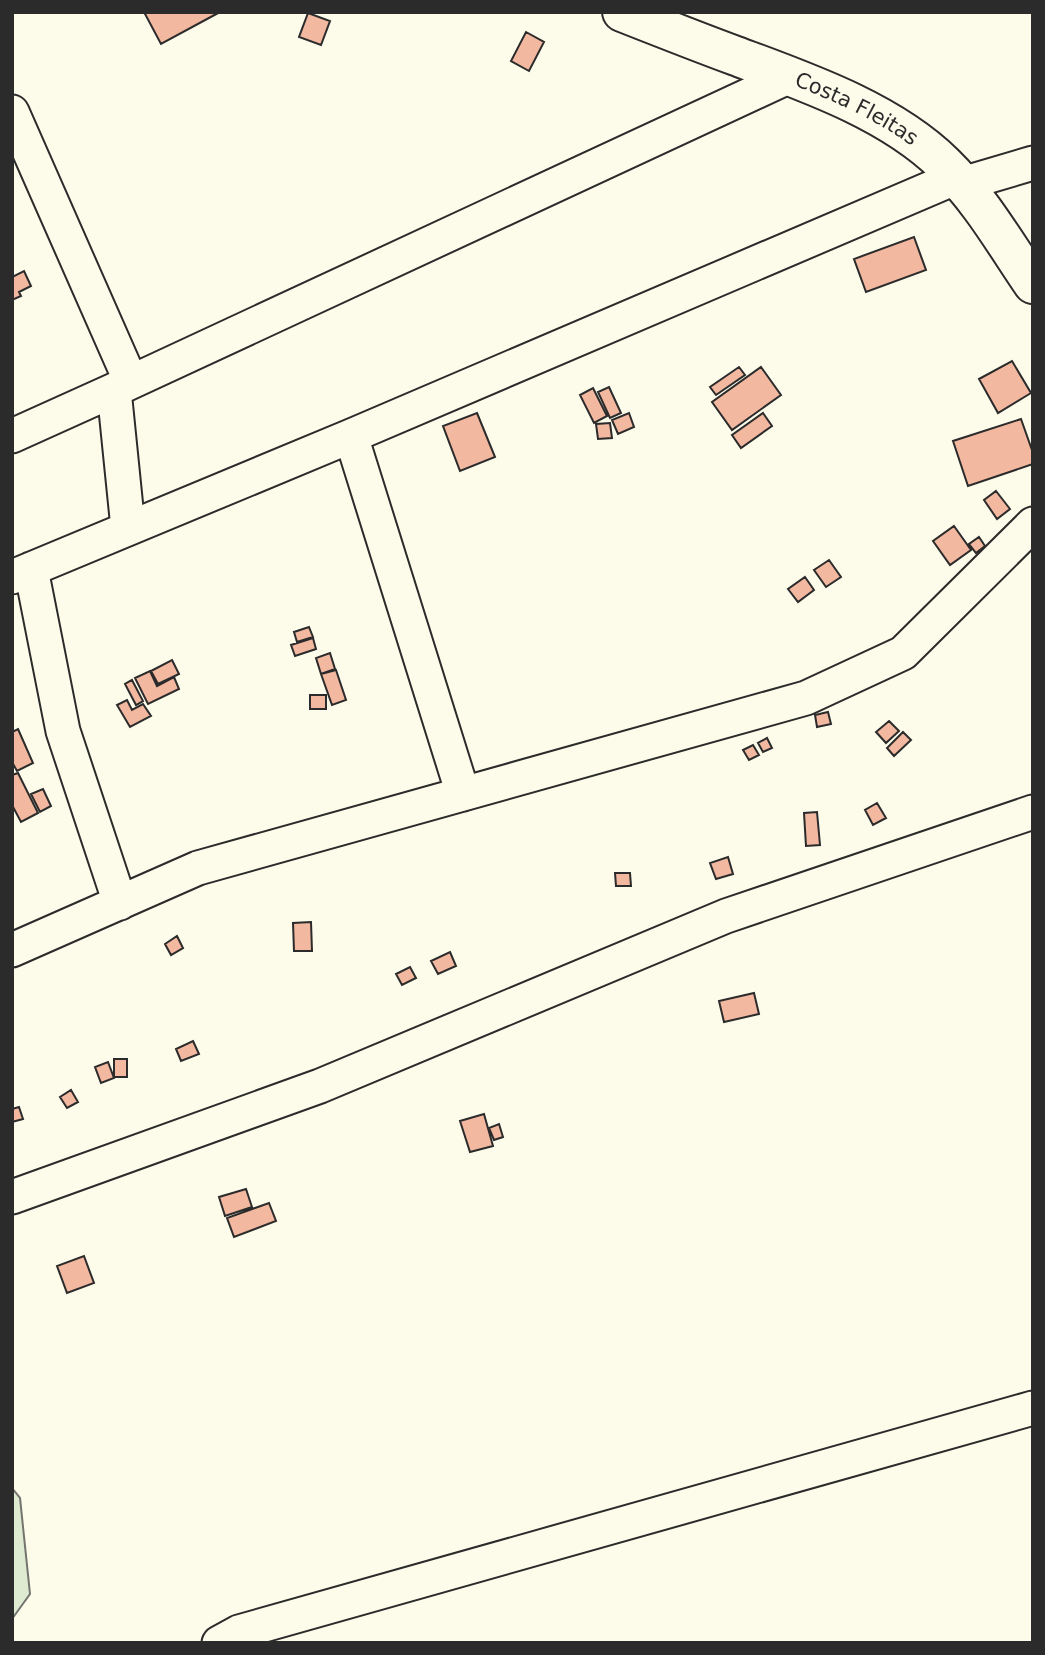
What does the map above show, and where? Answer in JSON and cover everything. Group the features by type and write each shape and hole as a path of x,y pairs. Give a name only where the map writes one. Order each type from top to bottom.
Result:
{"main road":[{"name":"Costa Fleitas","path":"621,12 790,76 865,110 905,133 942,162 959,181 985,212 1033,284"}],"street":[{"path":"12,436 790,76"},
{"path":"12,112 123,386 128,528"},
{"path":"120,903 63,731 22,573 959,181 1033,163"},
{"path":"351,436 463,794"},
{"path":"12,950 198,868 806,698 903,653 1033,524"},
{"path":"12,1197 320,1086 726,916 1033,812"},
{"path":"219,1643 239,1632 1033,1408"}],"green space":[{"path":"12,1488 20,1498 30,1594 12,1619"}],"building":[{"path":"144,12 220,12 161,44"},
{"path":"308,13 330,21 321,45 299,37"},
{"path":"526,32 544,42 529,71 511,61"},
{"path":"914,237 926,270 866,292 854,259"},
{"path":"24,271 31,286 19,292 21,296 12,300 12,277"},
{"path":"1012,361 1031,393 998,413 979,379"},
{"path":"739,367 745,375 716,395 710,387"},
{"path":"761,367 781,395 732,430 712,402"},
{"path":"609,387 621,413 610,418 598,392"},
{"path":"593,388 607,416 594,423 580,395"},
{"path":"477,413 495,457 460,471 443,426"},
{"path":"629,413 634,427 618,434 612,420"},
{"path":"763,413 772,426 741,448 732,435"},
{"path":"1021,419 1033,453 1033,464 968,486 953,441"},
{"path":"610,423 612,438 598,439 596,424"},
{"path":"996,491 1010,509 997,519 984,500"},
{"path":"954,526 971,550 950,565 933,541"},
{"path":"979,537 985,546 976,553 969,544"},
{"path":"829,560 841,577 826,587 814,570"},
{"path":"805,577 814,590 798,602 788,589"},
{"path":"309,627 313,637 297,642 294,632"},
{"path":"313,638 316,649 295,656 291,645"},
{"path":"330,653 335,669 321,674 316,658"},
{"path":"172,660 179,674 158,684 151,671"},
{"path":"336,670 346,700 332,705 321,674"},
{"path":"150,671 157,686 174,677 179,689 148,704 135,678"},
{"path":"132,680 143,701 136,705 125,684"},
{"path":"310,695 326,695 326,709 310,709"},
{"path":"127,700 132,710 143,704 151,716 130,727 117,705"},
{"path":"828,712 831,724 817,727 815,715"},
{"path":"889,721 899,731 886,743 876,732"},
{"path":"18,729 33,763 17,771 12,762 12,732"},
{"path":"903,732 911,740 894,756 887,748"},
{"path":"767,738 772,748 763,752 758,743"},
{"path":"753,745 759,755 749,760 743,750"},
{"path":"18,773 38,813 21,822 12,805 12,775"},
{"path":"43,789 51,806 40,812 31,794"},
{"path":"877,803 886,818 873,825 865,810"},
{"path":"817,812 820,845 806,846 804,813"},
{"path":"728,857 733,874 716,879 710,863"},
{"path":"615,873 630,873 631,886 616,886"},
{"path":"311,922 312,951 294,951 293,923"},
{"path":"177,936 183,948 171,955 165,944"},
{"path":"450,952 456,966 438,974 431,961"},
{"path":"410,967 416,978 402,985 396,974"},
{"path":"754,993 759,1014 724,1022 719,1001"},
{"path":"193,1041 199,1054 181,1061 176,1049"},
{"path":"114,1059 127,1059 127,1077 114,1077"},
{"path":"108,1062 114,1078 101,1083 95,1067"},
{"path":"71,1090 78,1102 67,1108 60,1097"},
{"path":"19,1107 23,1119 12,1122 12,1109"},
{"path":"484,1114 493,1146 470,1152 460,1121"},
{"path":"499,1124 503,1137 494,1140 489,1128"},
{"path":"246,1189 252,1207 225,1216 219,1197"},
{"path":"269,1203 276,1221 234,1237 227,1218"},
{"path":"84,1256 94,1283 67,1293 57,1266"}]}
